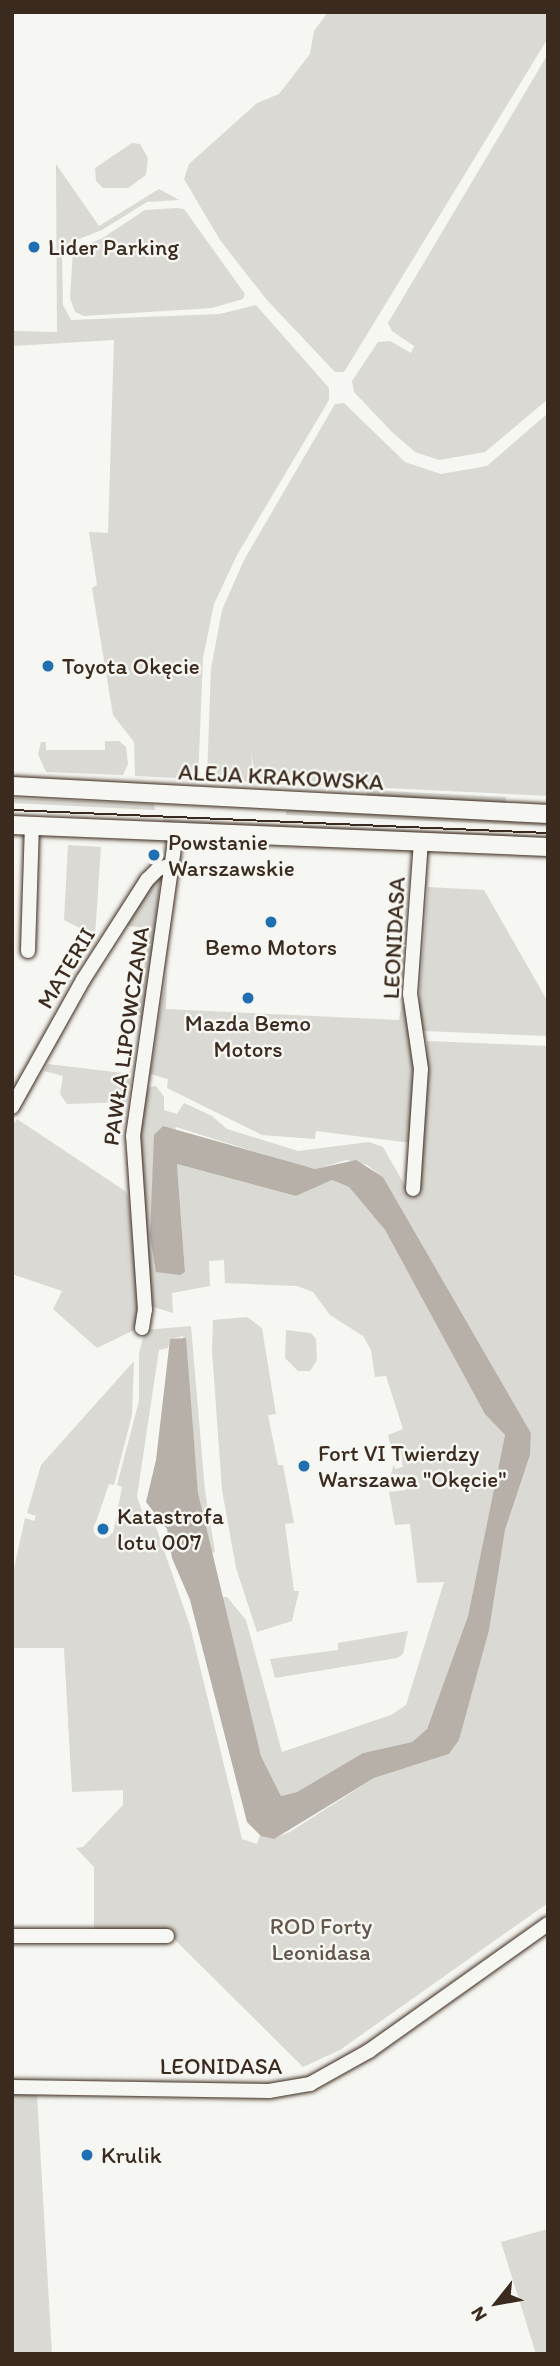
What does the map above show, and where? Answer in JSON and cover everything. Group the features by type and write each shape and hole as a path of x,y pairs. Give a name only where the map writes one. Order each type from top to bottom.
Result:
{"main road":[{"name":"ALEJA KRAKOWSKA","path":"12,786 548,814"},
{"path":"12,825 548,847"}],"street":[{"path":"28,951 32,826"},
{"name":"PAWŁA LIPOWCZANA","path":"142,1328 145,1310 133,1136 176,833"},
{"name":"LEONIDASA","path":"413,1189 421,1099 418,1035 410,994 421,842"},
{"name":"MATERII","path":"12,1107 83,980 147,880 158,869 173,866"},
{"name":"LEONIDASA","path":"12,2087 269,2091 300,2087 358,2058 548,1924"},
{"path":"12,1936 167,1936"}],"green space":[{"path":"328,12 548,12 548,38 344,372 335,372 266,299 220,240 184,179 189,164 257,103 279,94 310,54 314,31"},
{"path":"548,54 548,399 485,452 439,460 415,452 392,432 354,392 352,381 378,342 390,341 411,353 414,346 392,331 388,323"},
{"path":"132,143 140,144 148,158 146,175 128,188 103,188 96,181 95,168"},
{"path":"56,164 99,226 159,189 179,200 147,202 102,230 69,243 62,257 63,305 71,320 220,314 256,305 329,388 329,400 237,555 214,604 203,658 198,779 135,776 134,742 113,715 92,588 97,585 89,532 108,533 114,340 12,346 12,331 57,332"},
{"path":"184,209 245,294 243,299 212,308 84,316 75,312 70,298 73,250 101,239 145,210"},
{"path":"344,403 405,462 441,474 487,466 548,413 548,796 366,787 364,775 360,776 361,787 256,782 251,752 253,782 207,779 211,669 222,610 244,560 335,404"},
{"path":"105,741 119,741 126,747 128,764 123,775 46,772 38,754 41,742 46,742 46,750 105,750"},
{"path":"366,790 506,797 506,803 367,797"},
{"path":"12,798 154,804 155,810 12,803"},
{"path":"286,810 548,823 548,826 286,815"},
{"path":"164,819 548,836 548,838 163,824"},
{"path":"68,845 101,847 95,936 64,920"},
{"path":"156,877 160,878 155,930 142,1021 137,1014 150,929 123,925"},
{"path":"428,887 484,890 548,1002 548,1036 423,1031 419,1005"},
{"path":"167,971 166,1009 399,1020 402,1003 408,1004 415,1038 411,1143 316,1131 315,1139 262,1135 167,1088 168,1079 150,1074"},
{"name":"ROD Forty Leonidasa","path":"427,1041 548,1046 548,1903 340,2050 303,2067 167,1932 94,1930 94,1867 76,1848 83,1847 123,1805 123,1790 72,1792 64,1648 12,1648 12,1578 25,1518 34,1521 36,1516 27,1513 41,1465 134,1361 132,1415 114,1485 109,1484 94,1528 113,1533 122,1487 117,1485 139,1401 139,1353 145,1330 191,1326 205,1491 215,1552 211,1554 198,1493 183,1336 170,1340 168,1348 159,1350 137,1496 145,1520 156,1527 190,1626 242,1839 257,1844 260,1835 274,1838 290,1832 374,1778 449,1754 459,1740 505,1530 530,1455 531,1433 383,1177 367,1165 347,1160 316,1169 297,1165 176,1127 150,1222 185,1272 177,1164 296,1196 332,1180 349,1187 385,1230 485,1413 505,1435 468,1616 427,1729 412,1742 363,1753 297,1792 281,1796 261,1756 220,1597 227,1597 246,1620 282,1752 391,1715 406,1705 444,1582 417,1583 410,1524 395,1525 389,1492 406,1490 403,1475 391,1474 394,1464 395,1469 403,1467 400,1446 391,1447 388,1435 403,1429 386,1376 375,1377 371,1350 363,1336 330,1315 313,1292 297,1286 225,1283 224,1260 209,1261 210,1286 172,1293 173,1313 150,1306 139,1134 145,1096 150,1087 156,1086 164,1097 164,1110 177,1114 184,1103 212,1116 227,1129 298,1151 369,1142 383,1147 408,1191 418,1186"},
{"path":"48,1064 131,1074 127,1102 67,1104 60,1094 63,1076 44,1071"},
{"path":"17,1119 125,1191 128,1197 138,1291 136,1329 97,1348 53,1309 62,1291 12,1274 12,1126"},
{"path":"247,1317 262,1328 276,1414 268,1415 278,1465 283,1465 294,1523 285,1524 294,1591 299,1591 292,1621 257,1632 236,1568 222,1490 212,1351 213,1320"},
{"path":"286,1330 311,1333 316,1339 317,1360 310,1371 298,1371 285,1358"},
{"path":"408,1631 403,1654 397,1658 275,1678 270,1659 338,1650 338,1643"},
{"path":"12,2094 37,2095 52,2354 12,2354"},
{"path":"548,2229 548,2354 536,2354 501,2242"}],"shaded area":[{"path":"163,1126 315,1169 356,1160 383,1177 531,1433 530,1455 505,1530 489,1630 459,1740 449,1754 374,1778 274,1839 261,1836 247,1822 190,1600 172,1558 167,1529 146,1502 156,1460 170,1339 186,1338 198,1493 261,1756 281,1796 297,1792 363,1753 412,1742 427,1729 468,1616 505,1435 485,1414 385,1230 349,1187 332,1180 296,1196 177,1164 185,1272 180,1275 156,1272 150,1236 154,1135"}],"tram line":[{"path":"12,810 548,833"}],"place":[{"name":"Lider Parking","path":"34,247"},
{"name":"Toyota Okęcie","path":"48,666"},
{"name":"Powstanie Warszawskie","path":"154,855"},
{"name":"Bemo Motors","path":"271,922"},
{"name":"Mazda Bemo Motors","path":"248,998"},
{"name":"Fort VI Twierdzy Warszawa \"Okęcie\"","path":"304,1466"},
{"name":"Katastrofa lotu 007","path":"103,1529"},
{"name":"Krulik","path":"87,2155"}]}
